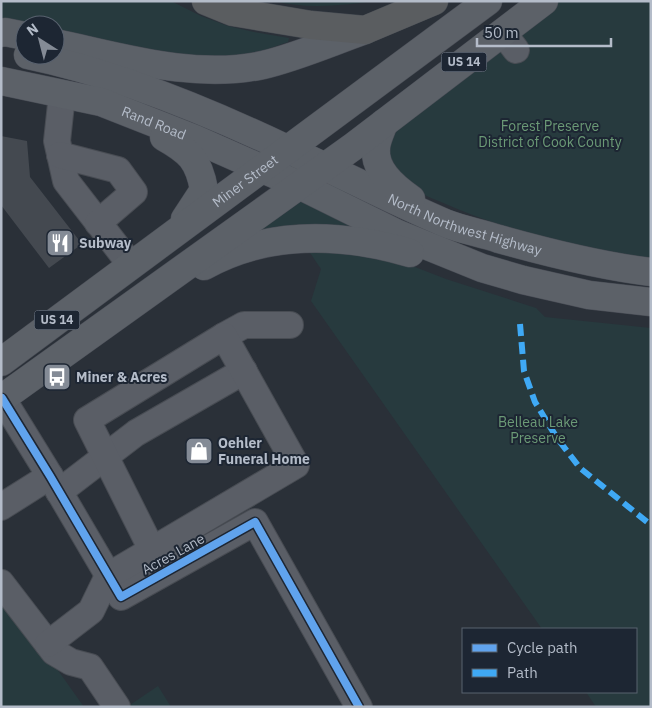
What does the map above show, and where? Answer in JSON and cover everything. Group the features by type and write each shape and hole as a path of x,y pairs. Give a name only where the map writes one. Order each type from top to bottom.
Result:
{"highway":[{"path":"206,1 233,12 260,17 311,25 365,30 434,1"}],"main road":[{"name":"Miner Street","path":"1,362 488,1"},
{"name":"US 14","path":"324,167 384,123 509,41 544,1"},
{"path":"65,45 167,67 228,69 263,64 365,30"},
{"path":"1,33 15,34"},
{"name":"Rand Road","path":"1,50 15,53"},
{"name":"Rand Road","path":"65,63 106,75 172,100 288,149"},
{"name":"Rand Road","path":"1,81 102,102 195,139 299,185"},
{"path":"102,102 183,148 192,157 201,175 204,190 178,230"},
{"path":"384,123 376,148 377,160 385,176 397,189 447,224"},
{"name":"North Northwest Highway","path":"288,149 447,224 540,250 626,269 651,272"},
{"path":"2,398 324,167"},
{"path":"299,185 398,234 482,268 523,280"},
{"path":"112,320 214,260 244,250 289,239 337,238 379,244 478,272 589,295 651,302"}],"street":[{"path":"62,94 57,141 66,181 131,265"},
{"path":"60,155 118,170 134,192 98,223"},
{"path":"152,550 87,420 244,325 290,325"},
{"path":"48,644 91,611 108,576 296,465 224,336"},
{"path":"1,507 55,484 106,457 136,433 244,371"},
{"name":"Acres Lane","path":"2,398 121,597 255,522 359,707"},
{"path":"1,583 54,652 71,662 90,667 117,707"}],"green space":[{"path":"1,1 171,1 201,16 228,26 289,38 288,42 256,53 209,58 163,56 65,35 65,15 15,15 15,24 1,23"},
{"path":"273,1 374,1 323,6 285,4"},
{"name":"Forest Preserve District of Cook County","path":"555,1 651,1 651,259 570,244 492,222 422,194 402,182 392,170 389,142 393,131"},
{"path":"295,200 302,202 358,227 254,235"},
{"name":"Belleau Lake Preserve","path":"306,247 384,255 446,279 536,308 545,317 651,328 651,707 596,707 587,693 637,693 637,628 541,628 311,301 321,269"},
{"path":"1,590 84,707 1,707"},
{"path":"158,686 171,707 127,707"}],"building":[{"path":"1,136 27,141 30,177 82,244 49,268 1,205"}],"marked path":[{"path":"520,324 524,371 535,402 557,438 580,468 651,525"}],"cycle path":[{"path":"2,398 121,597 255,522 359,707"}],"place":[{"name":"Subway","path":"60,243"},
{"name":"Miner & Acres","path":"57,377"},
{"name":"Oehler Funeral Home","path":"199,451"}]}
